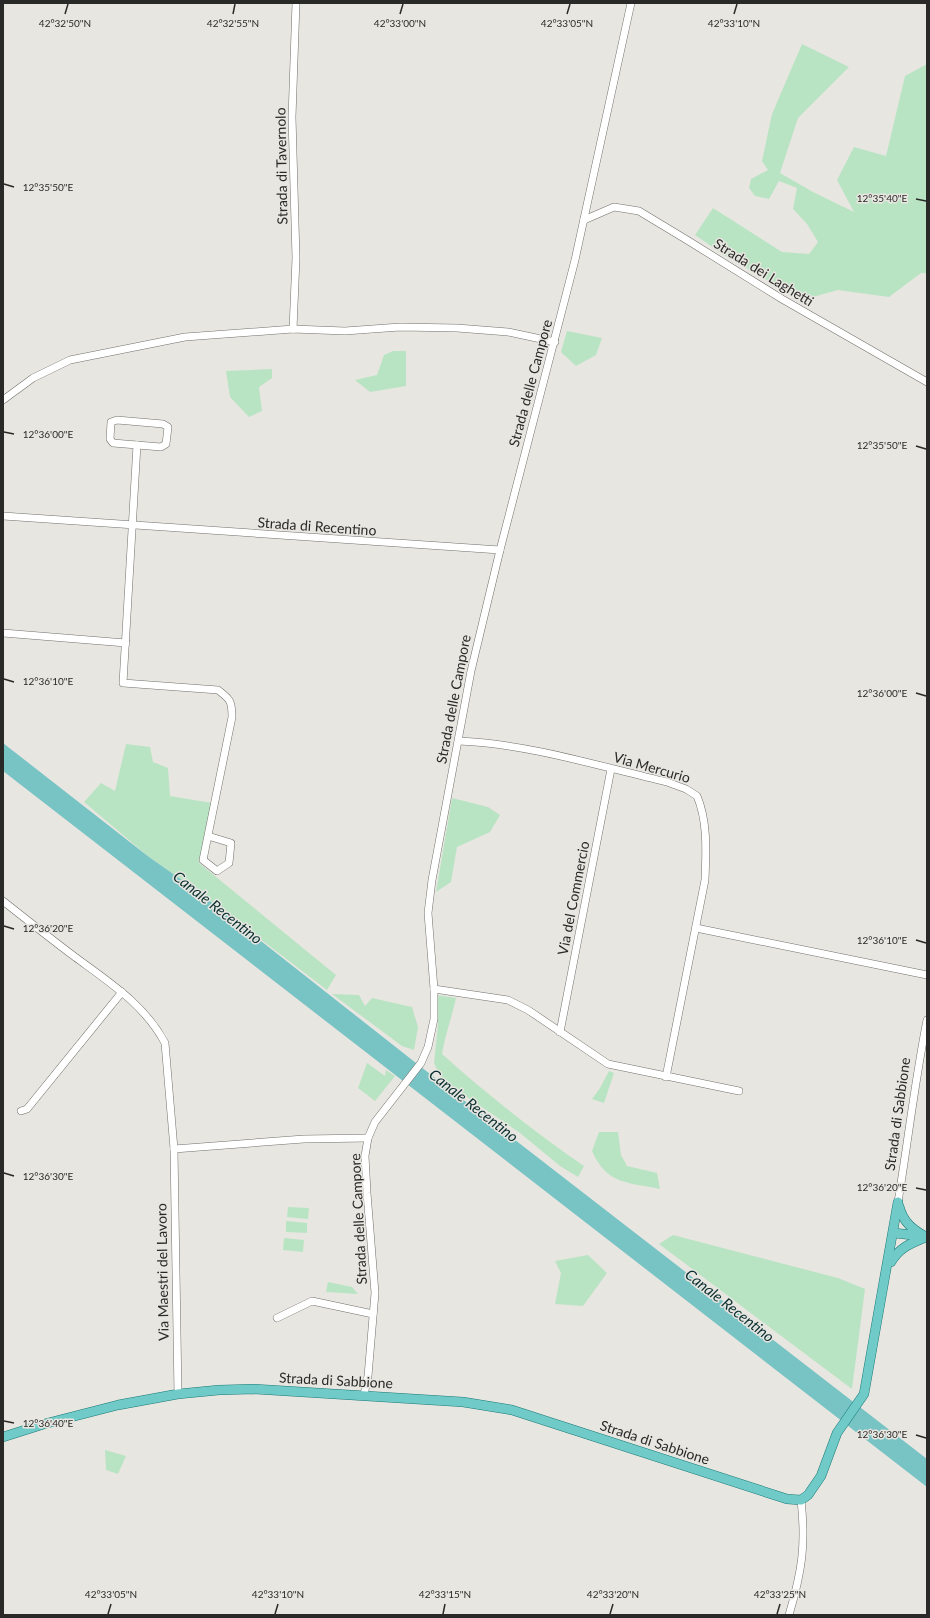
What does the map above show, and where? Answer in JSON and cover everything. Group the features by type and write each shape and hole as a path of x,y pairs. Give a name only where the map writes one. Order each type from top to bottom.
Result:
{"main road":[{"name":"Strada di Sabbione","path":"3,1437 44,1424 118,1405 178,1394 254,1389 463,1402 512,1410 787,1499 801,1500 808,1495 821,1476 841,1427 864,1394 872,1342 894,1233 898,1202"},
{"path":"898,1202 902,1217 914,1231 926,1237"},
{"path":"894,1233 926,1237"},
{"path":"886,1271 896,1253 906,1245 926,1237"}],"street":[{"name":"Strada di Tavernolo","path":"293,329 296,258 292,117 296,3"},
{"name":"Strada delle Campore","path":"364,1395 368,1376 375,1294 365,1156 368,1138 375,1122 421,1063 428,1047 434,1019 434,989 428,912 432,880 471,671 500,550 555,342 584,220 630,3"},
{"name":"Strada dei Laghetti","path":"584,220 614,207 639,211 782,299 927,382"},
{"path":"3,400 33,378 70,360 185,337 293,329 345,331 400,326 508,332 555,342"},
{"path":"117,420 163,424 168,427 166,444 161,447 137,445 113,443 110,439 112,422 117,420"},
{"path":"137,445 123,683 218,690 228,697 232,704 232,717 208,836 204,860 217,871 228,863 231,843 208,836"},
{"name":"Strada di Recentino","path":"3,516 500,550"},
{"path":"3,633 126,643"},
{"name":"Via Mercurio","path":"459,741 483,742 539,751 667,782 686,789 697,796 704,822 706,851 705,880 666,1077"},
{"name":"Via del Commercio","path":"560,1032 611,769"},
{"name":"Via Maestri del Lavoro","path":"3,901 122,992 141,1009 158,1028 166,1043 174,1148 178,1394"},
{"path":"696,928 927,975"},
{"path":"434,989 508,1000 528,1010 608,1064 739,1091"},
{"path":"21,1111 27,1109 122,992"},
{"name":"Strada di Sabbione","path":"898,1202 910,1134 918,1064 927,1020"},
{"path":"174,1148 296,1140 368,1138"},
{"path":"277,1318 312,1301 373,1314"},
{"path":"789,1615 802,1563 804,1528 801,1500"}],"green space":[{"path":"802,44 849,67 798,118 780,173 813,192 854,212 837,180 854,147 886,156 905,76 927,64 927,273 921,273 889,297 838,290 802,300 724,255 695,235 713,208 782,252 809,254 818,242 807,224 793,209 797,188 779,181 769,199 755,196 749,188 751,179 768,170 762,161 772,114"},
{"path":"567,331 602,338 596,355 576,366 561,352"},
{"path":"393,351 406,351 406,386 370,392 355,380 377,375 384,355"},
{"path":"272,369 272,378 259,387 262,411 249,417 230,397 226,371"},
{"path":"126,744 150,747 153,762 168,768 170,796 212,803 199,863 336,975 327,990 196,890 149,857 84,802 101,783 115,791"},
{"path":"452,798 488,807 500,815 490,832 457,847 451,882 436,892"},
{"path":"332,994 359,995 365,1006 372,998 412,1007 418,1027 414,1050 402,1046"},
{"path":"436,995 456,998 442,1054 511,1112 584,1166 578,1177 560,1166 520,1133 442,1080 434,1063 438,1025"},
{"path":"367,1063 385,1076 386,1070 395,1076 375,1101 358,1088"},
{"path":"609,1071 614,1073 604,1103 592,1099 600,1088"},
{"path":"599,1132 618,1132 621,1155 627,1166 657,1173 660,1189 619,1180 604,1170 592,1151"},
{"path":"288,1207 309,1208 308,1219 287,1217"},
{"path":"286,1221 307,1223 307,1233 286,1232"},
{"path":"673,1235 838,1278 865,1289 852,1389 659,1244"},
{"path":"284,1238 304,1240 303,1252 283,1250"},
{"path":"588,1255 607,1273 583,1306 555,1304 561,1273 555,1261"},
{"path":"328,1282 352,1287 358,1294 326,1292"},
{"path":"105,1450 126,1456 118,1474 106,1470"}],"water":[{"path":"3,743 149,857 196,890 430,1074 927,1459 927,1487 3,771"}],"water label":[{"name":"Canale Recentino","path":"218,907"},
{"name":"Canale Recentino","path":"474,1105"},
{"name":"Canale Recentino","path":"730,1305"}]}
